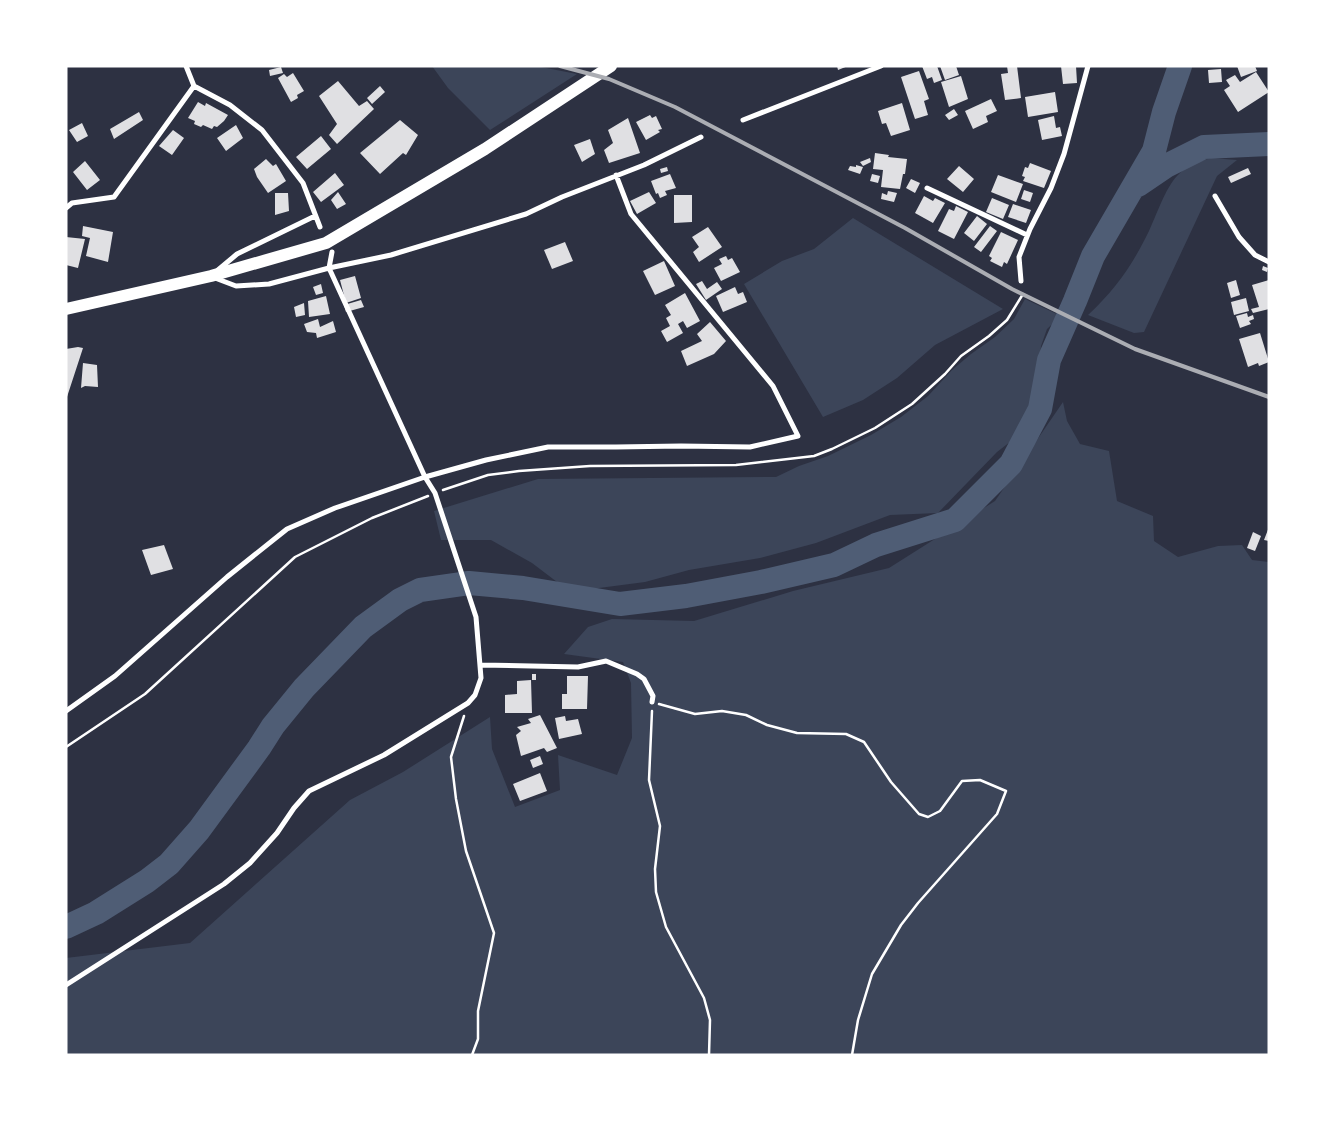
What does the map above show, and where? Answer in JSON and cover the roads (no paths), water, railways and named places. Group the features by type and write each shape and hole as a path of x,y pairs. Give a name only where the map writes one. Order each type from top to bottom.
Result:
{"highway":[{"path":"66,309 211,276 326,243 485,149 610,67"}],"street":[{"path":"186,66 194,86 230,105 262,130 303,183 320,227"},
{"path":"743,120 881,66"},
{"path":"1021,281 1019,257 1027,235 1051,188 1064,154 1088,66"},
{"path":"66,208 72,203 114,197 194,86"},
{"path":"315,216 237,254 211,276 236,286 269,284 329,268 391,255 518,216 644,165 701,137"},
{"path":"66,711 115,676 226,577 287,529 335,508 425,477 486,460 548,447 750,447 798,436 773,386 631,214 616,176"},
{"path":"927,188 1027,235"},
{"path":"1215,196 1239,237 1255,255 1269,262"},
{"path":"66,985 224,884 250,863 277,833 294,808 309,791 384,755 468,703 475,695 481,678 476,617 435,493 425,477 329,268 332,252"},
{"path":"480,665 578,667 606,661 644,679 652,696 652,702"}],"waterway":[{"path":"66,927 96,913 147,881 169,864 199,830 273,726 304,688 363,627 400,600 420,590 469,583 523,588 620,604 686,596 761,582 834,565 876,545 955,520 1011,464 1040,409 1049,360 1093,256 1154,151 1164,112 1180,66"},
{"path":"1138,185 1166,166 1204,147 1269,144"}],"railway":[{"path":"560,66 609,79 675,107 905,228 1012,289 1135,349 1269,397"}]}
